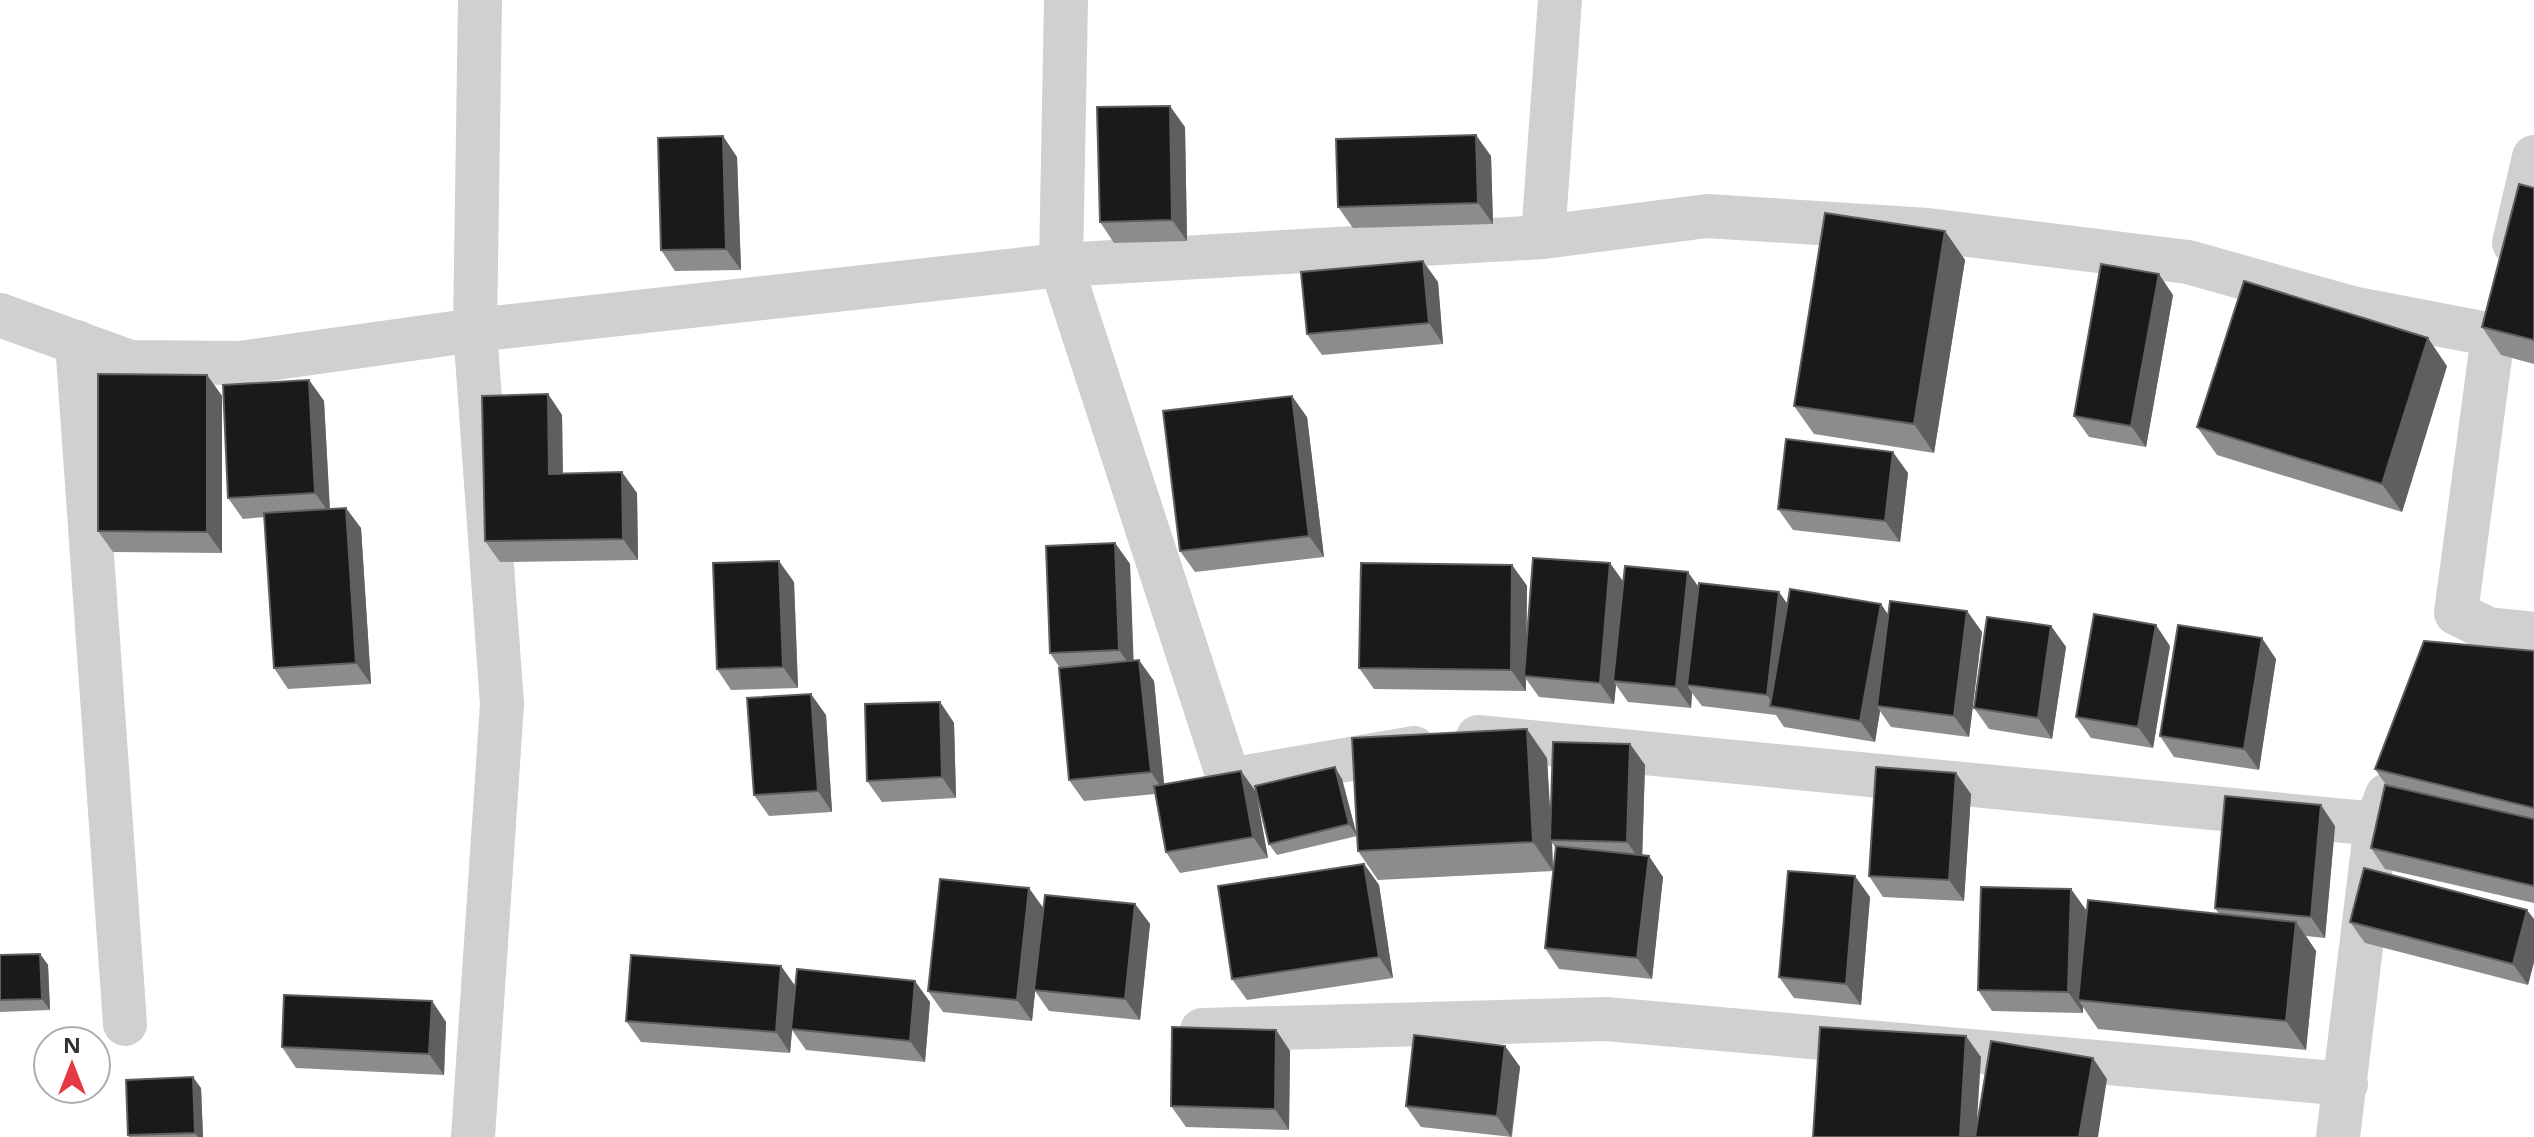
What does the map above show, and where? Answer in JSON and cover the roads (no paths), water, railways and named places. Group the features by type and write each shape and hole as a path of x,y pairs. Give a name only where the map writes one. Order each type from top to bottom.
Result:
{"street":[{"path":"473,1137 502,704 475,330 480,0"},
{"path":"1066,0 1061,265 1229,780 1475,737 2376,824"},
{"path":"1543,237 1560,0"},
{"path":"2440,655 2456,613 2493,335 2534,157"},
{"path":"0,315 130,362 240,363 475,330 1061,265 1543,237 1707,216 1928,230 2188,262 2352,308 2493,335"},
{"path":"77,342 125,1024"},
{"path":"2456,613 2488,629 2534,634"},
{"path":"2338,1137 2376,824 2403,753"},
{"path":"1202,1030 1606,1019 2346,1084"}]}
